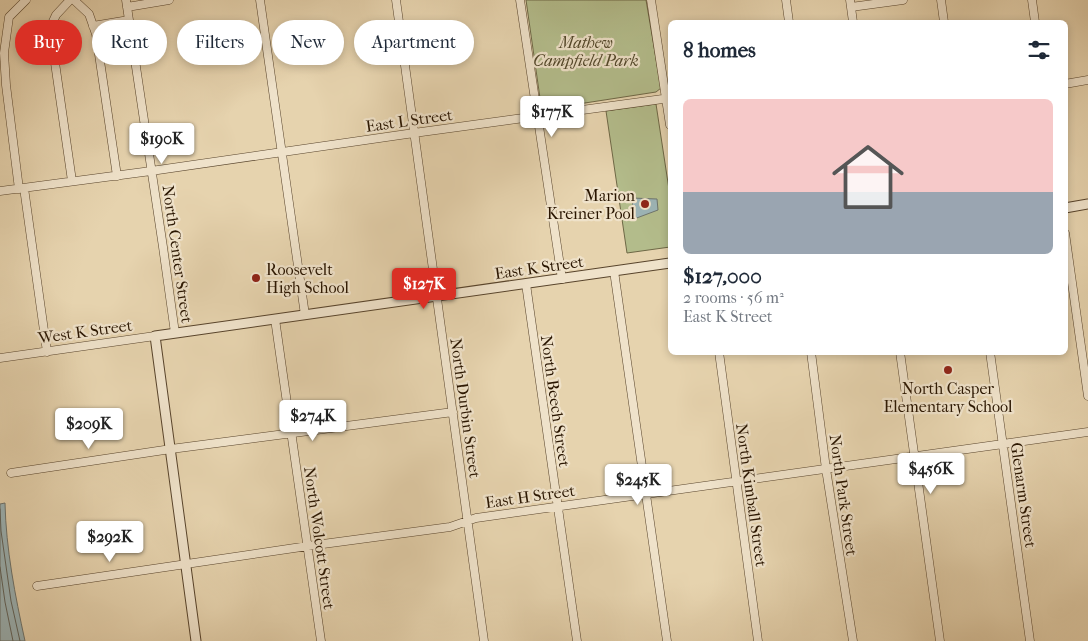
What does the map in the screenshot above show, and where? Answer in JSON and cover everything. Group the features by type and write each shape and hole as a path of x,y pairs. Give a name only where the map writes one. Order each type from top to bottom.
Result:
{"street":[{"path":"26,0 9,17 4,53 6,85 47,352"},
{"path":"70,0 56,15 50,28 72,181"},
{"path":"74,0 89,14 92,23"},
{"path":"127,3 169,0"},
{"path":"260,0 305,315"},
{"name":"North Durbin Street","path":"396,0 484,641"},
{"path":"520,0 562,279"},
{"path":"651,0 668,99"},
{"path":"786,0 789,20"},
{"path":"853,20 851,4 904,0"},
{"path":"941,0 944,20"},
{"path":"1032,0 1035,20"},
{"name":"North Center Street","path":"127,3 129,20"},
{"path":"101,65 117,176"},
{"name":"North Center Street","path":"136,65 175,334"},
{"path":"1068,83 1088,80"},
{"name":"East L Street","path":"0,191 668,99"},
{"path":"1068,207 1088,204"},
{"path":"1068,254 1088,396"},
{"name":"East K Street","path":"175,334 668,264"},
{"path":"614,271 667,641"},
{"name":"North Beech Street","path":"526,284 577,641"},
{"name":"North Wolcott Street","path":"276,319 321,641"},
{"name":"West K Street","path":"0,358 175,334"},
{"path":"155,336 196,641"},
{"name":"North Kimball Street","path":"718,355 758,641"},
{"name":"North Park Street","path":"811,355 826,469 853,641"},
{"path":"900,355 940,641"},
{"name":"Glenarm Street","path":"990,355 1030,641"},
{"path":"11,473 171,449 453,412"},
{"name":"East H Street","path":"37,586 186,563 450,527 476,518 557,506 1088,432"}],"green space":[{"name":"Mathew Campfield Park","path":"526,0 646,0 661,88 656,92 546,109 541,105"},
{"name":"Marion Kreiner Pool","path":"656,104 668,183 668,247 627,253 606,111"}],"water":[{"name":"Marion Kreiner Pool","path":"632,198 657,199 658,210 634,219"},
{"path":"5,503 12,572 25,641 0,641 0,504"}],"place":[{"name":"Marion Kreiner Pool","path":"645,204"},
{"name":"Roosevelt High School","path":"256,278"},
{"name":"North Casper Elementary School","path":"948,370"}]}
